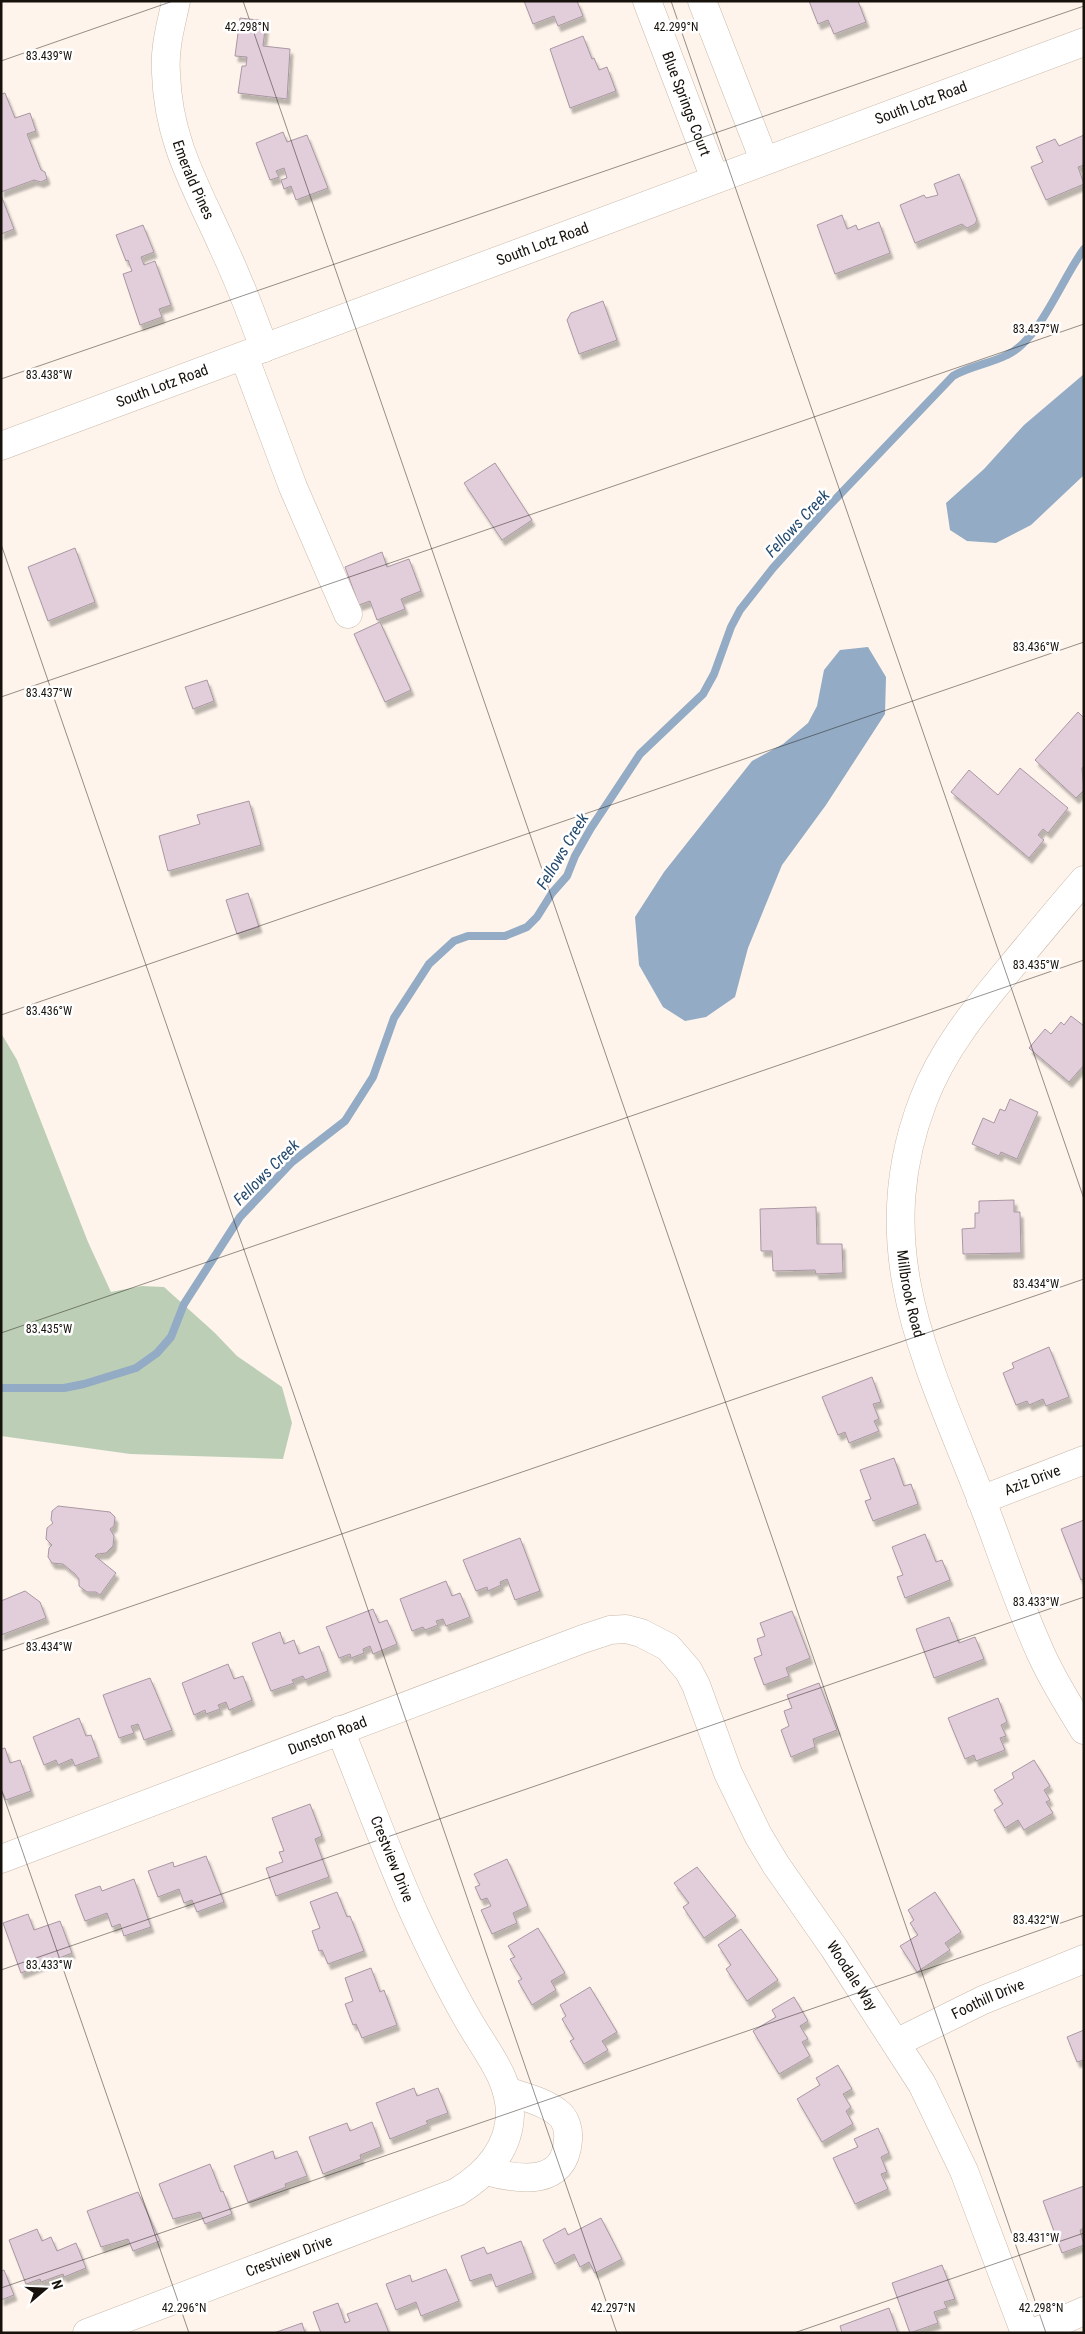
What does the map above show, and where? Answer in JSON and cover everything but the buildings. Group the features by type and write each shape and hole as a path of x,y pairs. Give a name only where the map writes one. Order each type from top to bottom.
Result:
{"street":[{"name":"Emerald Pines","path":"176,1 167,43 165,71 174,131 192,182 224,247 294,487 348,614"},
{"name":"Blue Springs Court","path":"647,1 715,179"},
{"path":"702,1 764,160"},
{"name":"South Lotz Road","path":"1,446 1084,42"},
{"name":"Millbrook Road","path":"1084,880 969,1018 952,1043 923,1100 913,1128 900,1207 901,1247 911,1311 922,1348 1042,1655 1084,1730"},
{"name":"Aziz Drive","path":"982,1500 1084,1460"},
{"name":"Dunston Road","path":"1,1859 610,1630 626,1629 654,1638"},
{"name":"Woodale Way","path":"654,1638 668,1647 688,1670 696,1685 728,1773 758,1835 922,2084 964,2171 1025,2333"},
{"name":"Crestview Drive","path":"87,2333 441,2198 468,2185 486,2171 500,2151 510,2115 507,2091 496,2064 467,2018 414,1913 340,1730"},
{"name":"Foothill Drive","path":"896,2043 983,2000 1084,1959"},
{"path":"486,2171 506,2176 527,2178 545,2175 559,2166 568,2150 568,2133 559,2113 544,2104 507,2091"},
{"path":"1033,2333 1084,2311"}],"green space":[{"path":"1,1033 17,1060 88,1242 111,1292 142,1286 164,1287 215,1333 237,1356 282,1387 292,1423 283,1459 130,1454 1,1436"}],"water":[{"path":"1084,374 1084,475 1031,525 996,543 967,541 950,530 946,503 984,469 1024,425"},
{"path":"868,647 886,677 885,714 826,805 782,865 748,948 735,997 706,1017 685,1021 663,1007 639,965 635,917 664,872 752,761 783,744 808,723 817,706 824,670 840,650"}],"waterway":[{"name":"Fellows Creek","path":"1,1388 64,1388 84,1384 136,1368 157,1353 171,1337 184,1304 240,1217 292,1162 345,1121 373,1077 394,1018 429,964 454,941 468,936 505,936 527,927 537,917 552,893 567,876 575,856 591,828 640,754 703,694 714,674 731,627 740,610 773,568 826,509 953,376 1007,355 1030,336 1050,307 1084,249"}]}
